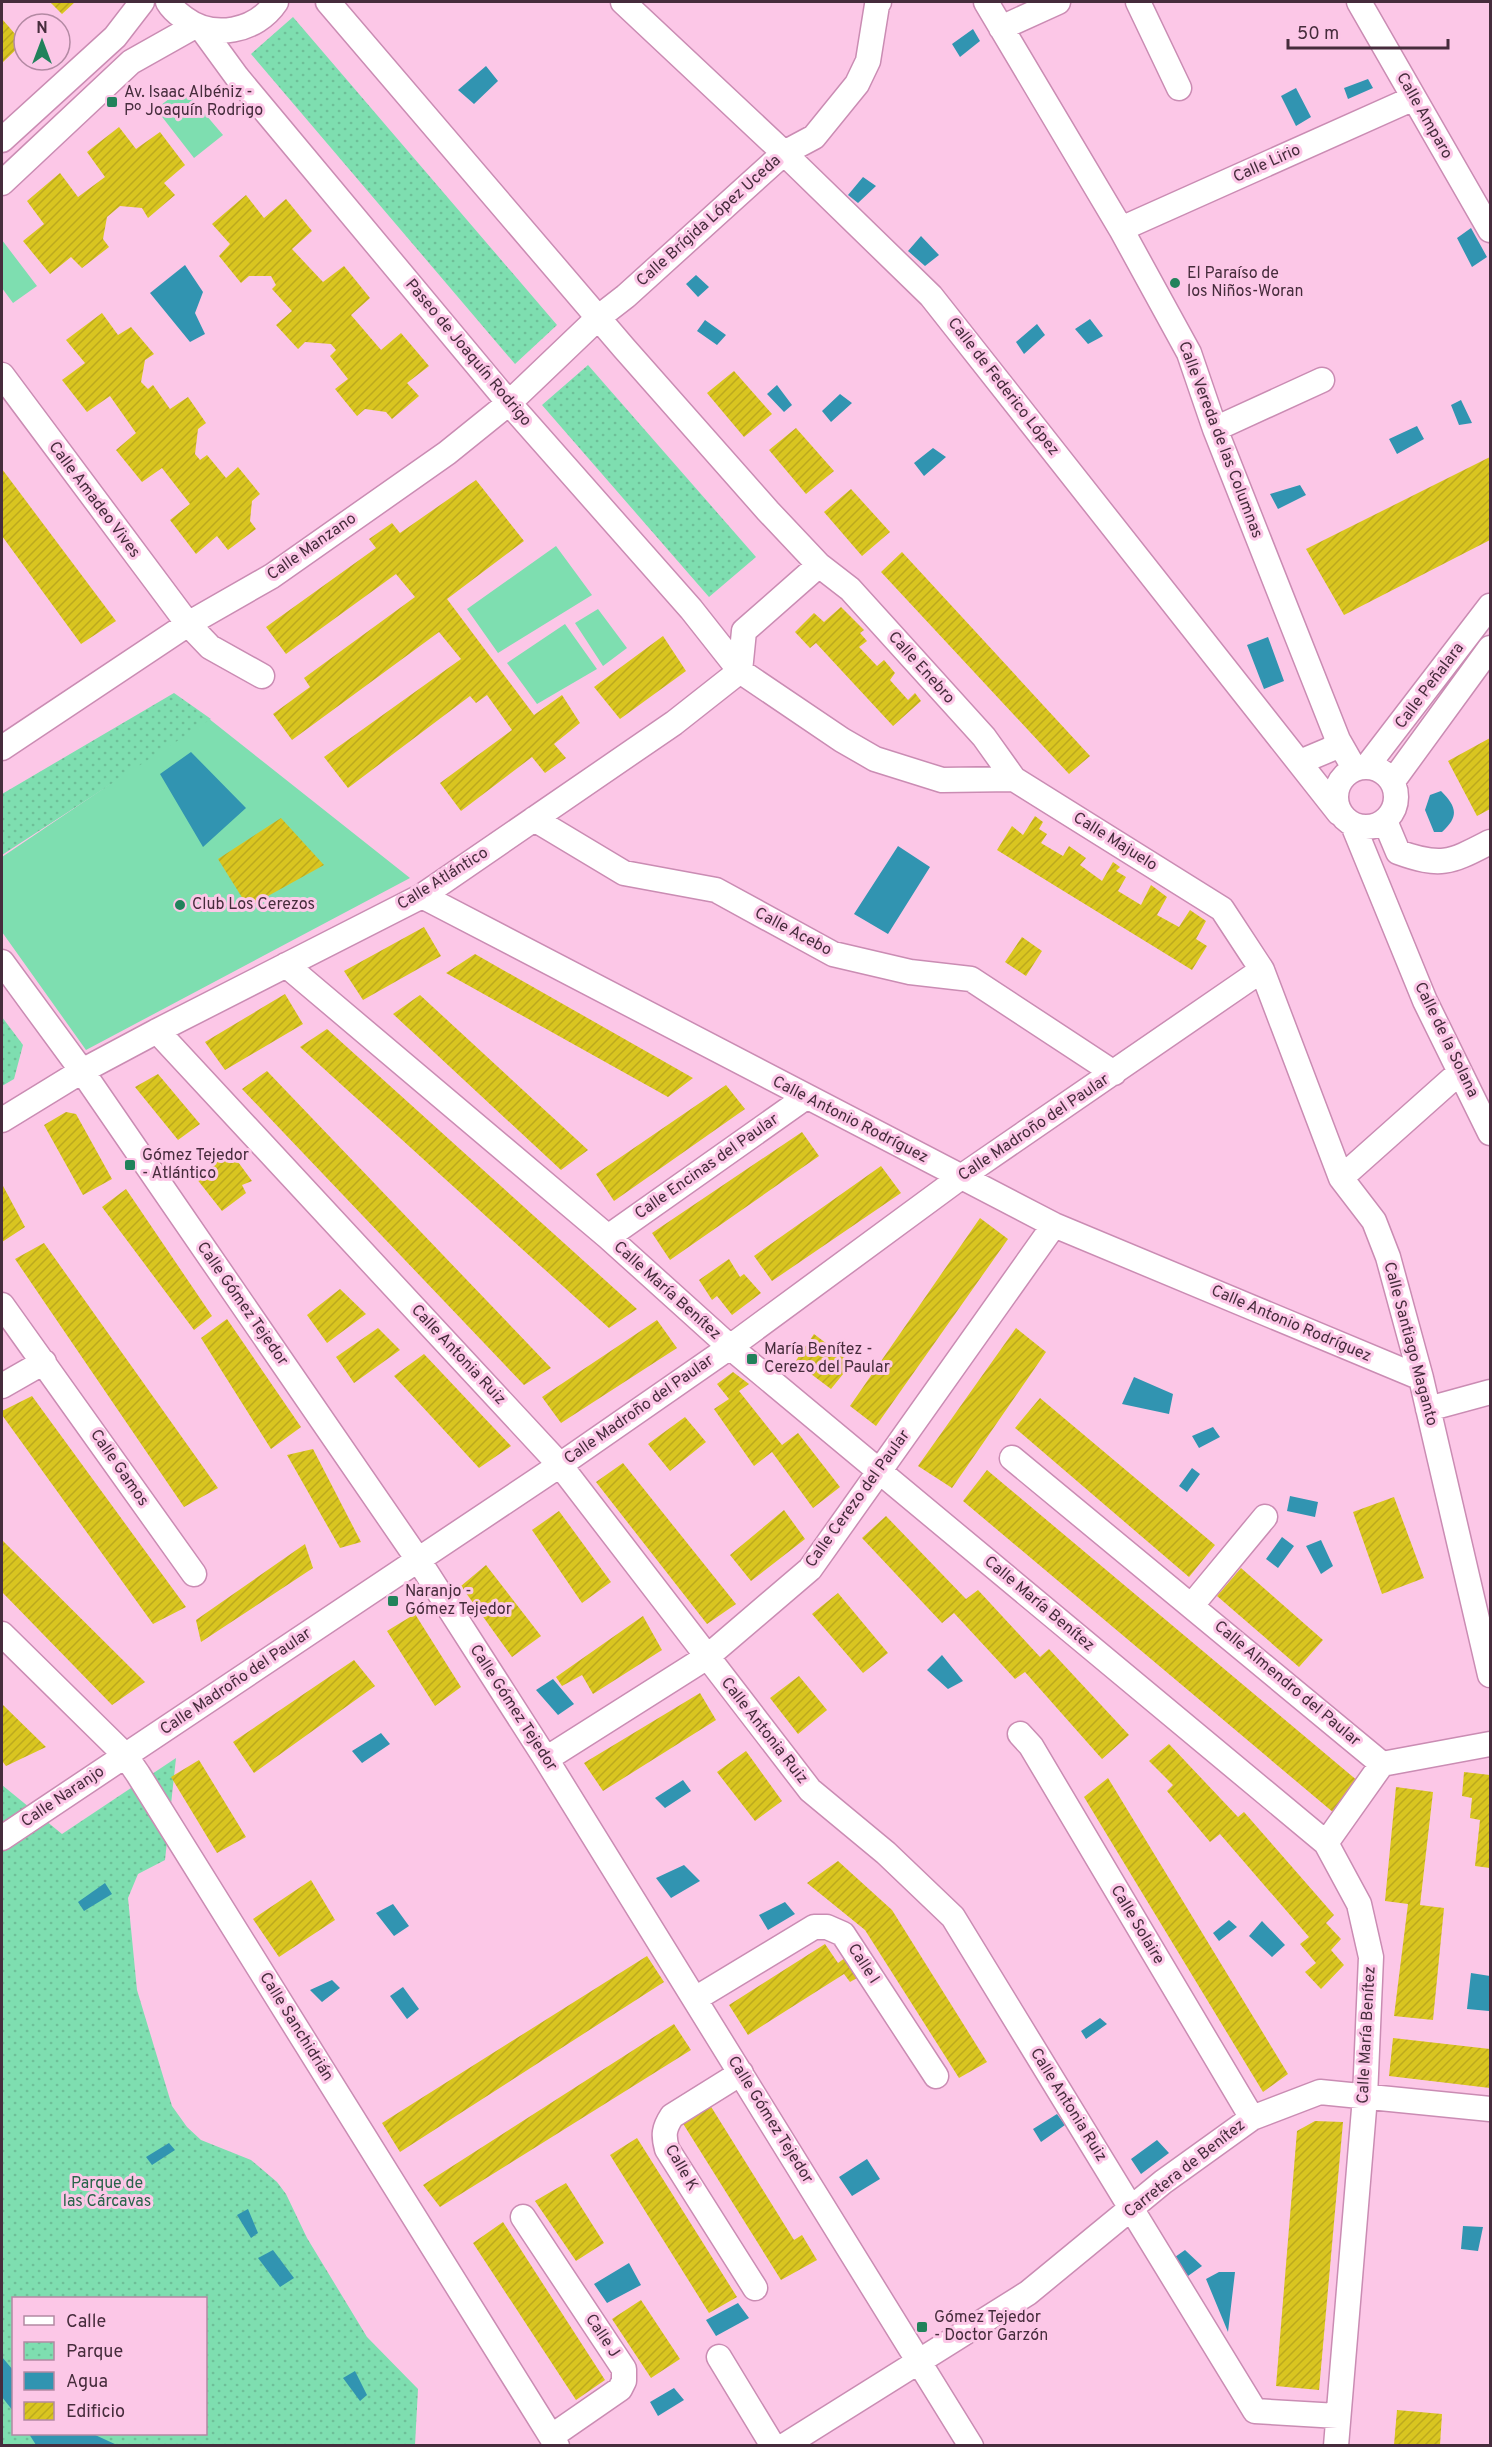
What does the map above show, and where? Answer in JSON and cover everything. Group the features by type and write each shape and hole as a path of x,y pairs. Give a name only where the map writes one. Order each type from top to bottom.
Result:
{"street":[{"path":"2,140 115,37 142,2"},
{"name":"Paseo de Joaquín Rodrigo","path":"168,2 171,8 199,28 237,77 509,403 691,609 740,671"},
{"path":"2,183 131,62 199,28 230,31 247,25 263,17 276,2"},
{"path":"328,2 624,348 768,511 819,565 744,631 740,671 842,740 875,759 942,780 1014,779"},
{"name":"Calle de Federico López","path":"623,2 784,153 931,296 1346,819"},
{"name":"Calle Brígida López Uceda","path":"599,317 626,296 784,153 814,137 857,84 868,62 879,2"},
{"name":"Calle Vereda de las Columnas","path":"986,2 1121,229 1189,353 1215,429 1338,740 1361,767"},
{"path":"1001,28 1058,2"},
{"path":"1138,2 1179,88"},
{"name":"Calle Amparo","path":"1359,2 1491,230"},
{"name":"Calle Lirio","path":"1121,229 1414,98"},
{"name":"Calle Manzano","path":"2,748 188,624 272,576 447,453 509,403 599,317"},
{"name":"Calle Amadeo Vives","path":"2,375 188,624 210,647 262,676"},
{"path":"1215,429 1322,380"},
{"name":"Calle Enebro","path":"819,565 849,589 968,719 1014,779"},
{"name":"Calle Peñalara","path":"1346,819 1335,795 1341,777 1361,767 1386,745 1491,606"},
{"name":"Calle Peñalara","path":"1393,781 1491,648"},
{"name":"Calle Atlántico","path":"2,1120 82,1071 157,1031 422,896 674,723 740,671"},
{"path":"1300,762 1331,749 1338,740"},
{"path":"1346,819 1366,828 1381,823 1394,809 1397,795 1393,781 1383,771 1361,767"},
{"name":"Calle Majuelo","path":"1014,779 1222,909 1262,970 1341,1178"},
{"name":"Calle Acebo","path":"534,819 624,873 716,890 833,954 910,972 971,979 1114,1073"},
{"name":"Calle de la Solana","path":"1346,819 1425,1001 1491,1133"},
{"path":"1381,823 1398,852 1417,859 1435,862 1453,861 1491,842"},
{"name":"Calle de la Solana","path":"1381,823 1402,946"},
{"name":"Calle Antonio Rodríguez","path":"422,896 1054,1225 1421,1378"},
{"name":"Calle Gómez Tejedor","path":"2,962 82,1071 419,1561 546,1759 971,2445"},
{"name":"Calle María Benítez","path":"285,965 608,1237 730,1347 1326,1843 1359,1904 1371,1957 1365,2097 1336,2445"},
{"name":"Calle Madroño del Paular","path":"125,1755 560,1465 730,1347 961,1177 1262,970"},
{"name":"Calle Antonia Ruiz","path":"157,1031 560,1465 810,1790 886,1853 953,1917 1255,2411 1338,2416"},
{"path":"1341,1178 1460,1072"},
{"name":"Calle Encinas del Paular","path":"608,1237 806,1096"},
{"name":"Calle Santiago Maganto","path":"1341,1178 1374,1221 1388,1257 1421,1378 1486,1646 1491,1676"},
{"name":"Calle Cerezo del Paular","path":"546,1759 707,1657 810,1569 1054,1225"},
{"name":"Calle Gamos","path":"2,1305 194,1574"},
{"path":"2,1386 44,1362"},
{"path":"1428,1409 1491,1392"},
{"name":"Calle Almendro del Paular","path":"1012,1458 1382,1764"},
{"path":"1192,1605 1265,1517"},
{"name":"Calle Sanchidrián","path":"2,1634 125,1755 555,2441"},
{"name":"Calle Solaire","path":"1020,1734 1031,1746 1252,2118"},
{"path":"1326,1843 1382,1764 1491,1744"},
{"name":"Calle Naranjo","path":"2,1838 125,1755"},
{"name":"Calle I","path":"695,1999 814,1927 827,1927 843,1934 936,2076"},
{"name":"Calle K","path":"741,2073 672,2116 665,2126 663,2137 667,2149 755,2288"},
{"name":"Carretera de Benítez","path":"784,2445 920,2363 1028,2293 1163,2182 1252,2118 1320,2092 1491,2109"},
{"name":"Calle J","path":"523,2217 624,2369 624,2380 620,2389 555,2441"},
{"path":"719,2357 773,2445"}],"green space":[{"path":"293,17 557,325 515,364 251,54"},
{"path":"183,88 223,135 194,158 156,109"},
{"path":"2,240 37,286 13,303 2,288"},
{"path":"588,365 756,557 709,597 542,405"},
{"path":"556,546 592,595 498,653 467,609"},
{"path":"598,609 627,648 603,666 575,623"},
{"path":"565,624 597,669 537,704 507,663"},
{"path":"174,693 211,719 2,855 2,794"},
{"name":"Club Los Cerezos","path":"208,718 410,878 86,1050 2,932 2,857"},
{"path":"2,1017 23,1045 14,1079 2,1086"},
{"name":"Parque de las Cárcavas","path":"176,1758 165,1860 138,1874 128,1898 137,1990 172,2106 187,2127 201,2140 251,2160 277,2182 286,2194 307,2238 367,2337 418,2389 415,2445 2,2445 2,1785 62,1834"}],"water":[{"path":"973,29 980,41 960,57 952,44"},
{"path":"486,66 498,81 474,104 458,90"},
{"path":"1368,79 1373,88 1348,99 1344,88"},
{"path":"1296,88 1311,117 1296,126 1281,96"},
{"path":"863,177 876,186 858,203 848,195"},
{"path":"1471,228 1487,257 1472,267 1457,238"},
{"path":"921,236 939,255 925,266 908,251"},
{"path":"185,265 203,292 195,313 205,334 190,342 150,293"},
{"path":"696,275 709,287 698,297 686,284"},
{"path":"1090,319 1103,336 1088,344 1075,329"},
{"path":"705,320 726,335 717,345 697,331"},
{"path":"1037,324 1045,335 1024,354 1016,342"},
{"path":"777,385 792,405 784,412 767,394"},
{"path":"840,394 852,403 831,422 822,411"},
{"path":"1461,400 1472,423 1459,425 1451,405"},
{"path":"1417,426 1424,439 1397,454 1389,439"},
{"path":"933,448 946,457 924,476 914,463"},
{"path":"1300,485 1306,495 1278,509 1270,494"},
{"path":"1268,637 1284,681 1264,689 1247,645"},
{"path":"191,752 246,808 203,847 160,774"},
{"path":"1441,791 1453,806 1454,816 1442,832 1434,832 1425,810 1430,795"},
{"path":"898,846 930,867 888,934 854,914"},
{"path":"1134,1377 1173,1394 1169,1414 1122,1404"},
{"path":"1213,1427 1220,1437 1199,1448 1192,1436"},
{"path":"1192,1468 1200,1474 1187,1492 1179,1486"},
{"path":"1290,1496 1318,1502 1315,1517 1287,1511"},
{"path":"1282,1537 1294,1546 1278,1568 1266,1559"},
{"path":"1321,1540 1333,1566 1321,1574 1306,1546"},
{"path":"942,1655 963,1681 948,1689 927,1670"},
{"path":"553,1679 574,1704 558,1715 536,1690"},
{"path":"381,1733 390,1744 362,1763 352,1751"},
{"path":"683,1780 691,1791 665,1808 655,1798"},
{"path":"684,1865 700,1881 671,1898 656,1878"},
{"path":"105,1883 112,1894 84,1911 78,1902"},
{"path":"785,1902 795,1914 768,1930 759,1915"},
{"path":"393,1904 409,1926 394,1936 376,1913"},
{"path":"1229,1920 1237,1927 1219,1941 1213,1933"},
{"path":"1262,1921 1285,1945 1272,1957 1249,1936"},
{"path":"1471,1973 1490,1976 1489,2011 1467,2009"},
{"path":"332,1980 340,1988 322,2002 310,1990"},
{"path":"403,1987 419,2009 407,2019 390,1996"},
{"path":"1100,2018 1107,2024 1086,2039 1081,2031"},
{"path":"1057,2114 1065,2125 1041,2142 1033,2129"},
{"path":"1157,2140 1169,2153 1141,2174 1131,2159"},
{"path":"169,2143 175,2150 152,2165 146,2157"},
{"path":"867,2159 880,2179 852,2196 839,2177"},
{"path":"248,2209 258,2233 251,2238 237,2215"},
{"path":"1463,2226 1483,2227 1478,2251 1461,2249"},
{"path":"273,2250 294,2278 280,2287 258,2258"},
{"path":"1185,2250 1202,2266 1188,2276 1175,2257"},
{"path":"629,2263 641,2285 607,2303 594,2284"},
{"path":"1219,2272 1235,2272 1228,2332 1206,2279"},
{"path":"738,2303 749,2318 716,2336 706,2320"},
{"path":"2,2357 12,2369 12,2410 2,2397"},
{"path":"355,2371 367,2395 360,2401 343,2378"},
{"path":"674,2388 684,2400 658,2416 650,2402"},
{"path":"30,2435 95,2435 117,2445 36,2445"}],"building":[{"path":"50,2 75,2 64,12 60,12"},
{"path":"2,19 12,30 12,53 2,63"},
{"path":"119,127 136,149 160,132 185,165 164,183 175,195 148,218 142,208 120,206 107,217 103,239 109,247 82,268 71,257 50,274 23,241 44,224 27,201 60,173 78,197 105,177 87,152"},
{"path":"246,195 264,218 286,199 312,231 292,249 323,282 344,266 370,298 351,315 381,350 401,333 429,366 407,383 419,396 392,419 386,412 365,409 357,416 335,389 348,379 330,356 336,350 331,344 305,342 298,349 276,325 292,311 272,289 276,285 271,276 249,276 241,283 219,256 230,244 212,224"},
{"path":"102,313 118,335 131,327 154,354 145,360 141,382 148,389 153,385 170,409 188,397 206,423 198,429 195,454 200,460 207,455 226,478 238,467 260,494 252,501 250,521 256,529 228,550 217,536 196,554 170,520 190,504 162,468 142,482 116,450 136,433 110,396 87,412 62,380 85,363 66,340"},
{"path":"734,371 772,414 744,437 707,393"},
{"path":"796,428 834,471 806,494 769,450"},
{"path":"1490,457 1490,540 1344,615 1306,549"},
{"path":"2,469 116,621 81,644 2,536"},
{"path":"476,480 524,541 447,599 534,715 562,695 580,723 554,744 566,758 545,773 532,757 461,811 440,783 512,730 487,695 476,703 470,696 348,788 324,757 461,659 439,632 292,740 273,714 310,687 304,678 415,597 396,574 286,654 266,627 376,548 369,539 392,523 400,533"},
{"path":"851,489 890,532 862,556 824,512"},
{"path":"902,552 1090,756 1069,774 881,572"},
{"path":"841,607 864,630 860,633 867,641 859,647 877,666 884,660 895,673 890,680 908,700 915,693 921,701 893,726 816,643 810,648 795,632 814,613 824,622"},
{"path":"663,636 686,671 620,719 594,687"},
{"path":"1490,738 1490,809 1477,816 1448,761"},
{"path":"1035,816 1043,822 1039,829 1047,834 1041,843 1063,856 1069,846 1086,858 1080,865 1102,881 1113,862 1120,867 1116,871 1126,877 1118,891 1141,905 1151,885 1167,897 1157,915 1179,927 1190,910 1206,921 1196,939 1207,946 1192,970 997,850 1012,826 1023,835"},
{"path":"281,818 324,865 248,907 218,859"},
{"path":"424,927 441,956 363,1000 344,971"},
{"path":"1022,937 1042,951 1026,976 1005,962"},
{"path":"475,954 693,1078 668,1097 446,973"},
{"path":"285,994 303,1024 225,1070 205,1042"},
{"path":"420,995 588,1150 561,1170 393,1014"},
{"path":"327,1029 637,1309 609,1328 300,1047"},
{"path":"267,1071 551,1368 524,1385 242,1089"},
{"path":"158,1074 200,1124 178,1140 135,1087"},
{"path":"726,1085 745,1109 614,1201 596,1174"},
{"path":"66,1112 76,1114 112,1179 83,1195 44,1125"},
{"path":"802,1132 819,1156 670,1260 652,1233"},
{"path":"230,1151 252,1181 242,1185 246,1193 222,1211 196,1178"},
{"path":"881,1166 901,1193 772,1281 754,1256"},
{"path":"2,1184 25,1227 2,1242"},
{"path":"126,1189 212,1316 194,1330 102,1207"},
{"path":"980,1218 1008,1239 876,1426 850,1406"},
{"path":"44,1243 218,1488 184,1507 15,1259"},
{"path":"729,1259 740,1277 744,1274 761,1293 732,1315 717,1296 712,1300 699,1280"},
{"path":"340,1289 366,1314 327,1343 307,1315"},
{"path":"227,1319 301,1427 271,1449 201,1338"},
{"path":"657,1320 677,1348 561,1423 542,1397"},
{"path":"378,1328 400,1350 354,1383 336,1357"},
{"path":"1016,1328 1046,1352 952,1488 918,1466"},
{"path":"814,1334 852,1363 831,1389 795,1362"},
{"path":"424,1354 511,1446 479,1468 394,1376"},
{"path":"733,1372 749,1384 739,1391 782,1445 798,1433 840,1487 813,1508 772,1452 754,1466 714,1409 729,1399 717,1384"},
{"path":"32,1396 186,1607 153,1624 2,1415 2,1411"},
{"path":"1040,1398 1215,1545 1189,1577 1015,1428"},
{"path":"685,1417 706,1442 670,1471 648,1444"},
{"path":"313,1449 361,1542 340,1548 287,1455"},
{"path":"623,1463 736,1604 707,1624 596,1482"},
{"path":"987,1470 1359,1782 1334,1813 963,1501"},
{"path":"1394,1497 1424,1578 1382,1594 1353,1512"},
{"path":"784,1510 805,1539 751,1581 730,1555"},
{"path":"559,1511 611,1582 582,1603 532,1530"},
{"path":"886,1516 966,1599 978,1590 1040,1657 1049,1649 1129,1735 1102,1759 1025,1672 1015,1679 954,1613 942,1623 862,1538"},
{"path":"2,1540 145,1682 112,1705 2,1592"},
{"path":"305,1544 313,1568 201,1642 196,1620"},
{"path":"486,1565 541,1636 512,1657 461,1586"},
{"path":"1241,1568 1323,1640 1299,1667 1217,1596"},
{"path":"838,1593 888,1653 863,1673 812,1614"},
{"path":"415,1614 461,1687 435,1706 387,1631"},
{"path":"643,1616 662,1650 593,1694 582,1675 562,1686 556,1677"},
{"path":"354,1660 375,1686 254,1773 233,1742"},
{"path":"799,1676 827,1710 798,1734 770,1698"},
{"path":"700,1693 716,1720 603,1791 584,1763"},
{"path":"2,1704 46,1747 6,1766 2,1761"},
{"path":"1169,1744 1238,1817 1244,1812 1334,1915 1326,1923 1341,1939 1331,1950 1344,1965 1321,1989 1305,1972 1316,1963 1300,1944 1309,1937 1220,1834 1210,1842 1167,1791 1173,1785 1149,1761"},
{"path":"746,1751 782,1801 755,1821 717,1772"},
{"path":"199,1760 246,1837 217,1853 171,1777"},
{"path":"1464,1772 1490,1775 1490,1868 1475,1866 1480,1820 1470,1818 1472,1798 1462,1796"},
{"path":"1108,1778 1288,2074 1263,2092 1084,1797"},
{"path":"1396,1787 1433,1792 1420,1905 1444,1908 1433,2020 1394,2016 1408,1904 1385,1901"},
{"path":"838,1861 892,1910 987,2062 959,2078 865,1930 807,1883"},
{"path":"311,1880 335,1920 279,1957 253,1919"},
{"path":"825,1944 838,1963 845,1958 857,1978 850,1982 844,1974 748,2035 729,2005"},
{"path":"647,1956 664,1982 400,2152 382,2123"},
{"path":"674,2024 691,2050 440,2207 423,2185"},
{"path":"1393,2038 1490,2049 1490,2088 1389,2076"},
{"path":"710,2105 794,2240 802,2235 817,2260 781,2280 682,2122"},
{"path":"1315,2121 1343,2122 1319,2390 1276,2386 1297,2131"},
{"path":"637,2138 737,2297 709,2313 610,2155"},
{"path":"566,2183 604,2243 576,2261 535,2201"},
{"path":"503,2222 605,2380 576,2400 473,2243"},
{"path":"641,2300 680,2359 651,2378 612,2319"},
{"path":"1397,2410 1442,2414 1440,2445 1394,2445"}],"place":[{"name":"Av. Isaac Albéniz - Pº Joaquín Rodrigo","path":"112,102"},
{"name":"El Paraíso de los Niños-Woran","path":"1175,283"},
{"name":"Club Los Cerezos","path":"180,905"},
{"name":"Gómez Tejedor - Atlántico","path":"130,1165"},
{"name":"María Benítez - Cerezo del Paular","path":"752,1359"},
{"name":"Naranjo - Gómez Tejedor","path":"393,1601"},
{"name":"Gómez Tejedor - Doctor Garzón","path":"922,2327"}]}
